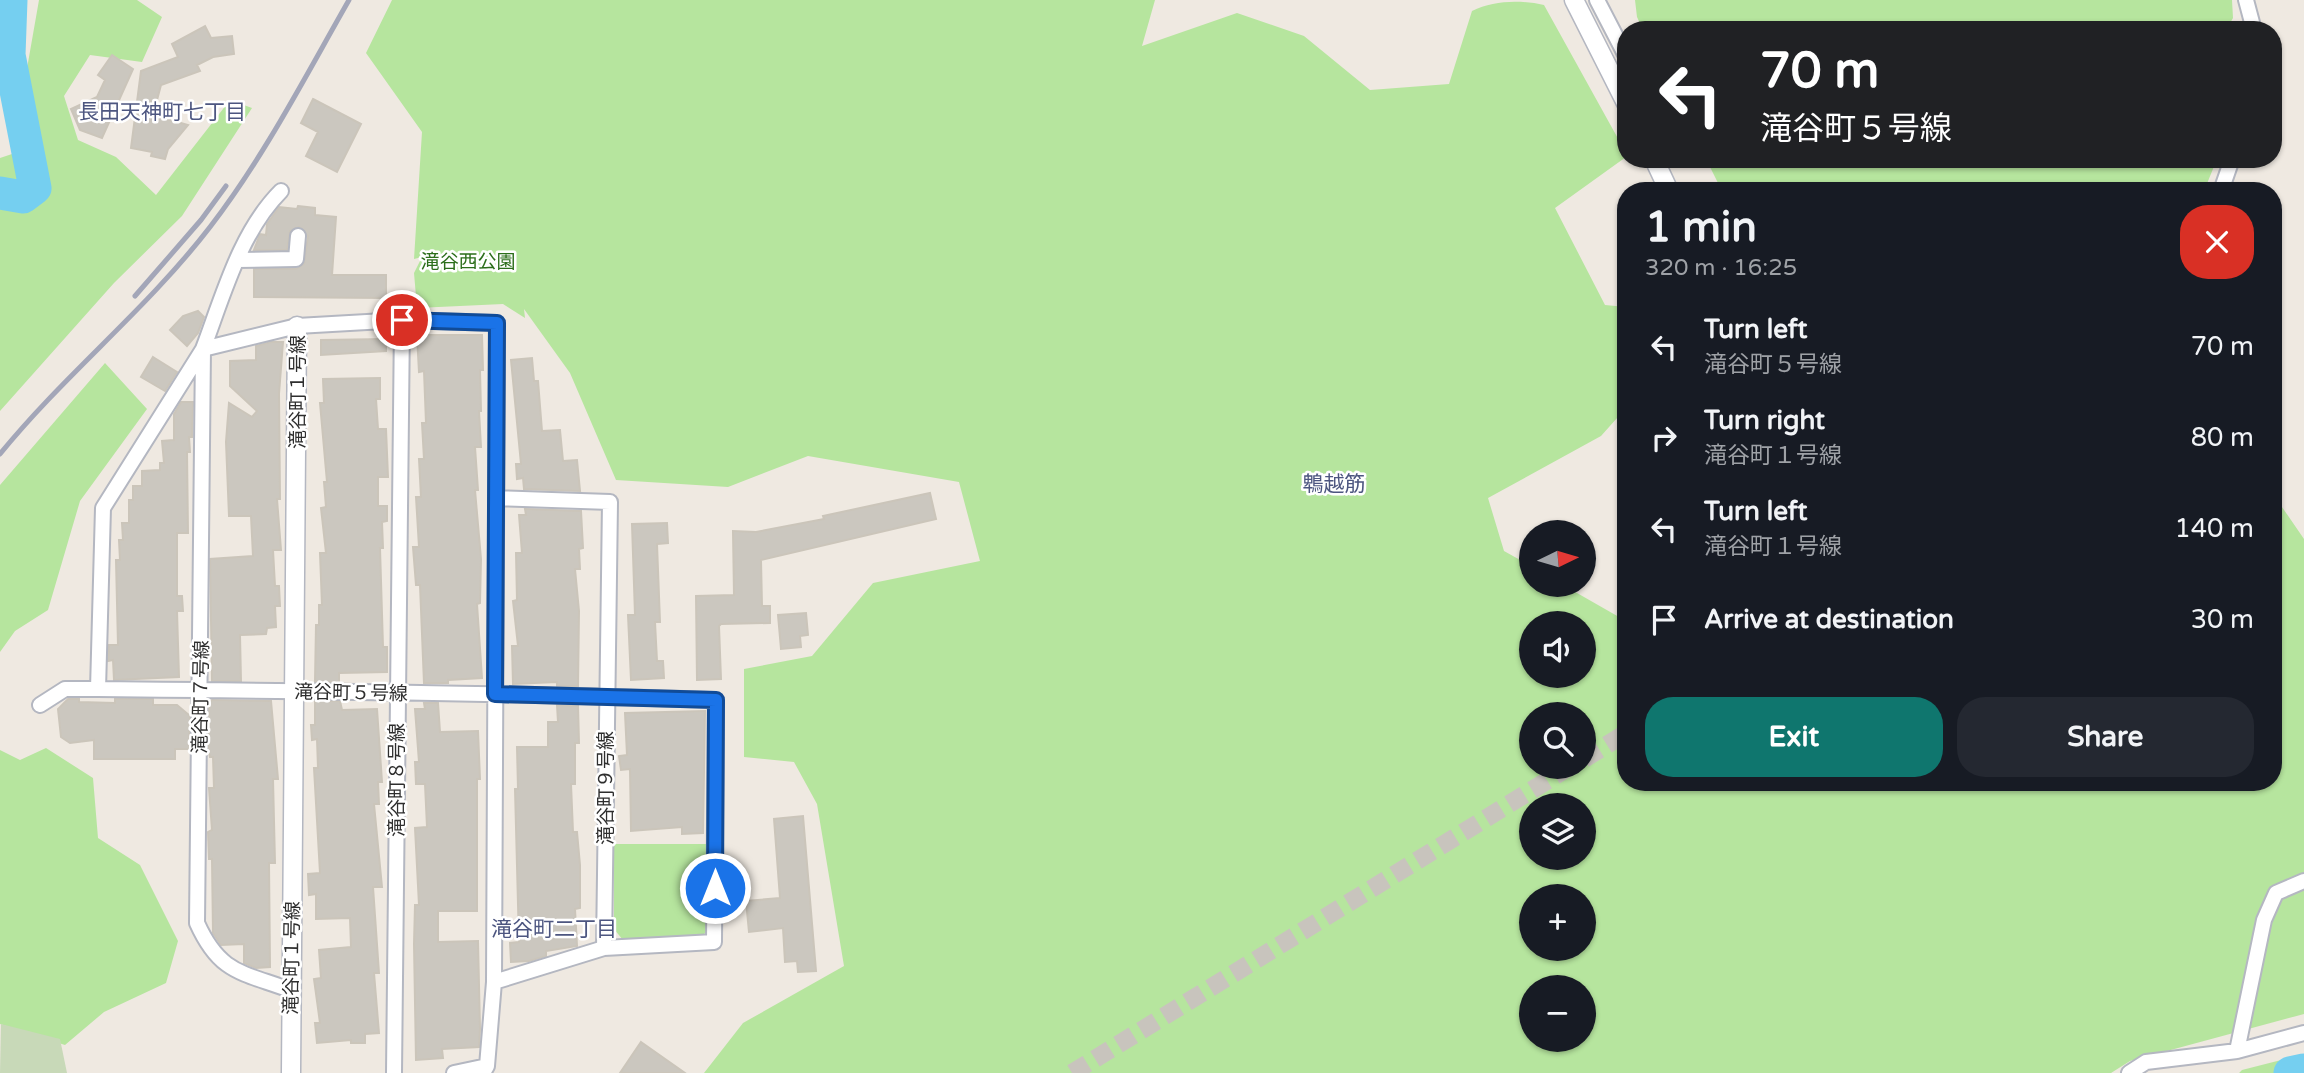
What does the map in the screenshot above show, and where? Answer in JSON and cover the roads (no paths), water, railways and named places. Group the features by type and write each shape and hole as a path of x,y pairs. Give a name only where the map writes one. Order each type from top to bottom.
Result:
{"street":[{"path":"1574,0 1617,85"},
{"path":"1597,0 1617,39"},
{"path":"2246,0 2252,21"},
{"path":"98,689 103,508 203,349 237,260 268,204 281,191"},
{"path":"237,260 296,259 298,236"},
{"name":"滝谷町１号線","path":"291,1073 296,691 296,326 402,320 497,323 495,982 485,1069"},
{"name":"滝谷町８号線","path":"394,1073 402,320"},
{"path":"203,349 296,326"},
{"name":"滝谷町７号線","path":"203,349 197,923 209,950 229,968 290,990"},
{"name":"滝谷町９号線","path":"496,498 610,502 605,696 604,948"},
{"name":"滝谷町５号線","path":"40,705 65,689 495,694 716,700 714,942 604,948"},
{"path":"2236,1051 2264,920 2276,893 2304,881"},
{"path":"495,982 604,948"},
{"path":"2129,1073 2146,1062 2236,1051 2304,1034"},
{"path":"454,1073 485,1069"}],"waterway":[{"path":"0,193 23,197 35,188 9,55 11,0"},
{"path":"2290,1073 2304,1070"}],"tunnel":[{"path":"1596,752 1617,739"},
{"path":"1072,1073 1550,779"}],"railway":[{"path":"0,454 51,396 160,286 210,227 266,145 349,0"},
{"path":"135,296 201,220 226,186"}],"district":[{"name":"長田天神町七丁目","path":"162,112"},
{"name":"鵯越筋","path":"1334,484"},
{"name":"滝谷町二丁目","path":"554,929"}],"park label":[{"name":"滝谷西公園","path":"468,261"}]}
